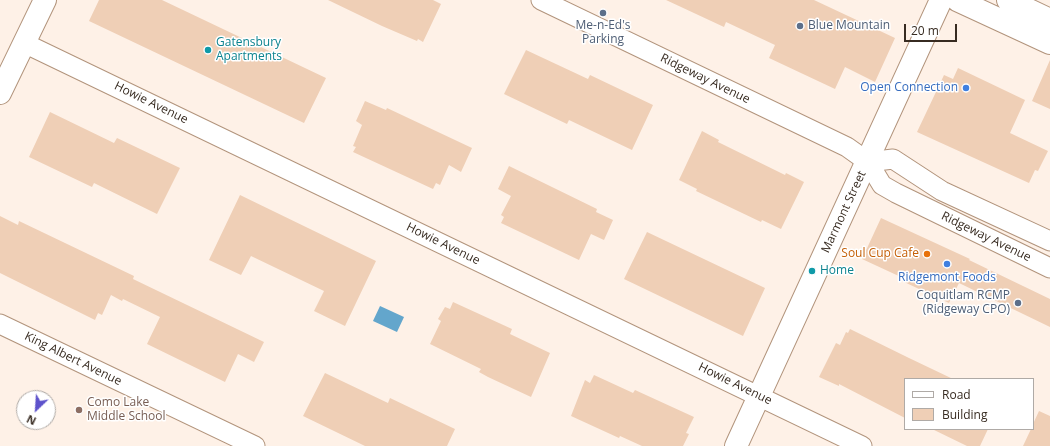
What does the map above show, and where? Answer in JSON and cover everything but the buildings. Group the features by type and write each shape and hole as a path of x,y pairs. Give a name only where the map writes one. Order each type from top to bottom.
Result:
{"street":[{"path":"0,93 45,0"},
{"name":"Ridgeway Avenue","path":"541,0 847,147 868,162 882,185 1050,268"},
{"name":"Marmont Street","path":"736,446 868,162 941,0"},
{"path":"957,0 1050,44"},
{"path":"1008,0 1050,20"},
{"name":"Howie Avenue","path":"24,42 862,446"},
{"name":"Ridgeway Avenue","path":"868,162 894,159 942,191 1050,241"},
{"name":"King Albert Avenue","path":"0,324 255,446"}],"water":[{"path":"380,306 404,317 397,332 373,321"}],"place":[{"name":"Me-n-Ed's Parking","path":"603,13"},
{"name":"Blue Mountain","path":"800,26"},
{"name":"Gatensbury Apartments","path":"208,50"},
{"name":"Open Connection","path":"966,88"},
{"name":"Soul Cup Cafe","path":"927,254"},
{"name":"Ridgemont Foods","path":"947,264"},
{"name":"Home","path":"812,271"},
{"name":"Coquitlam RCMP (Ridgeway CPO)","path":"1018,303"},
{"name":"Como Lake Middle School","path":"79,410"}]}
